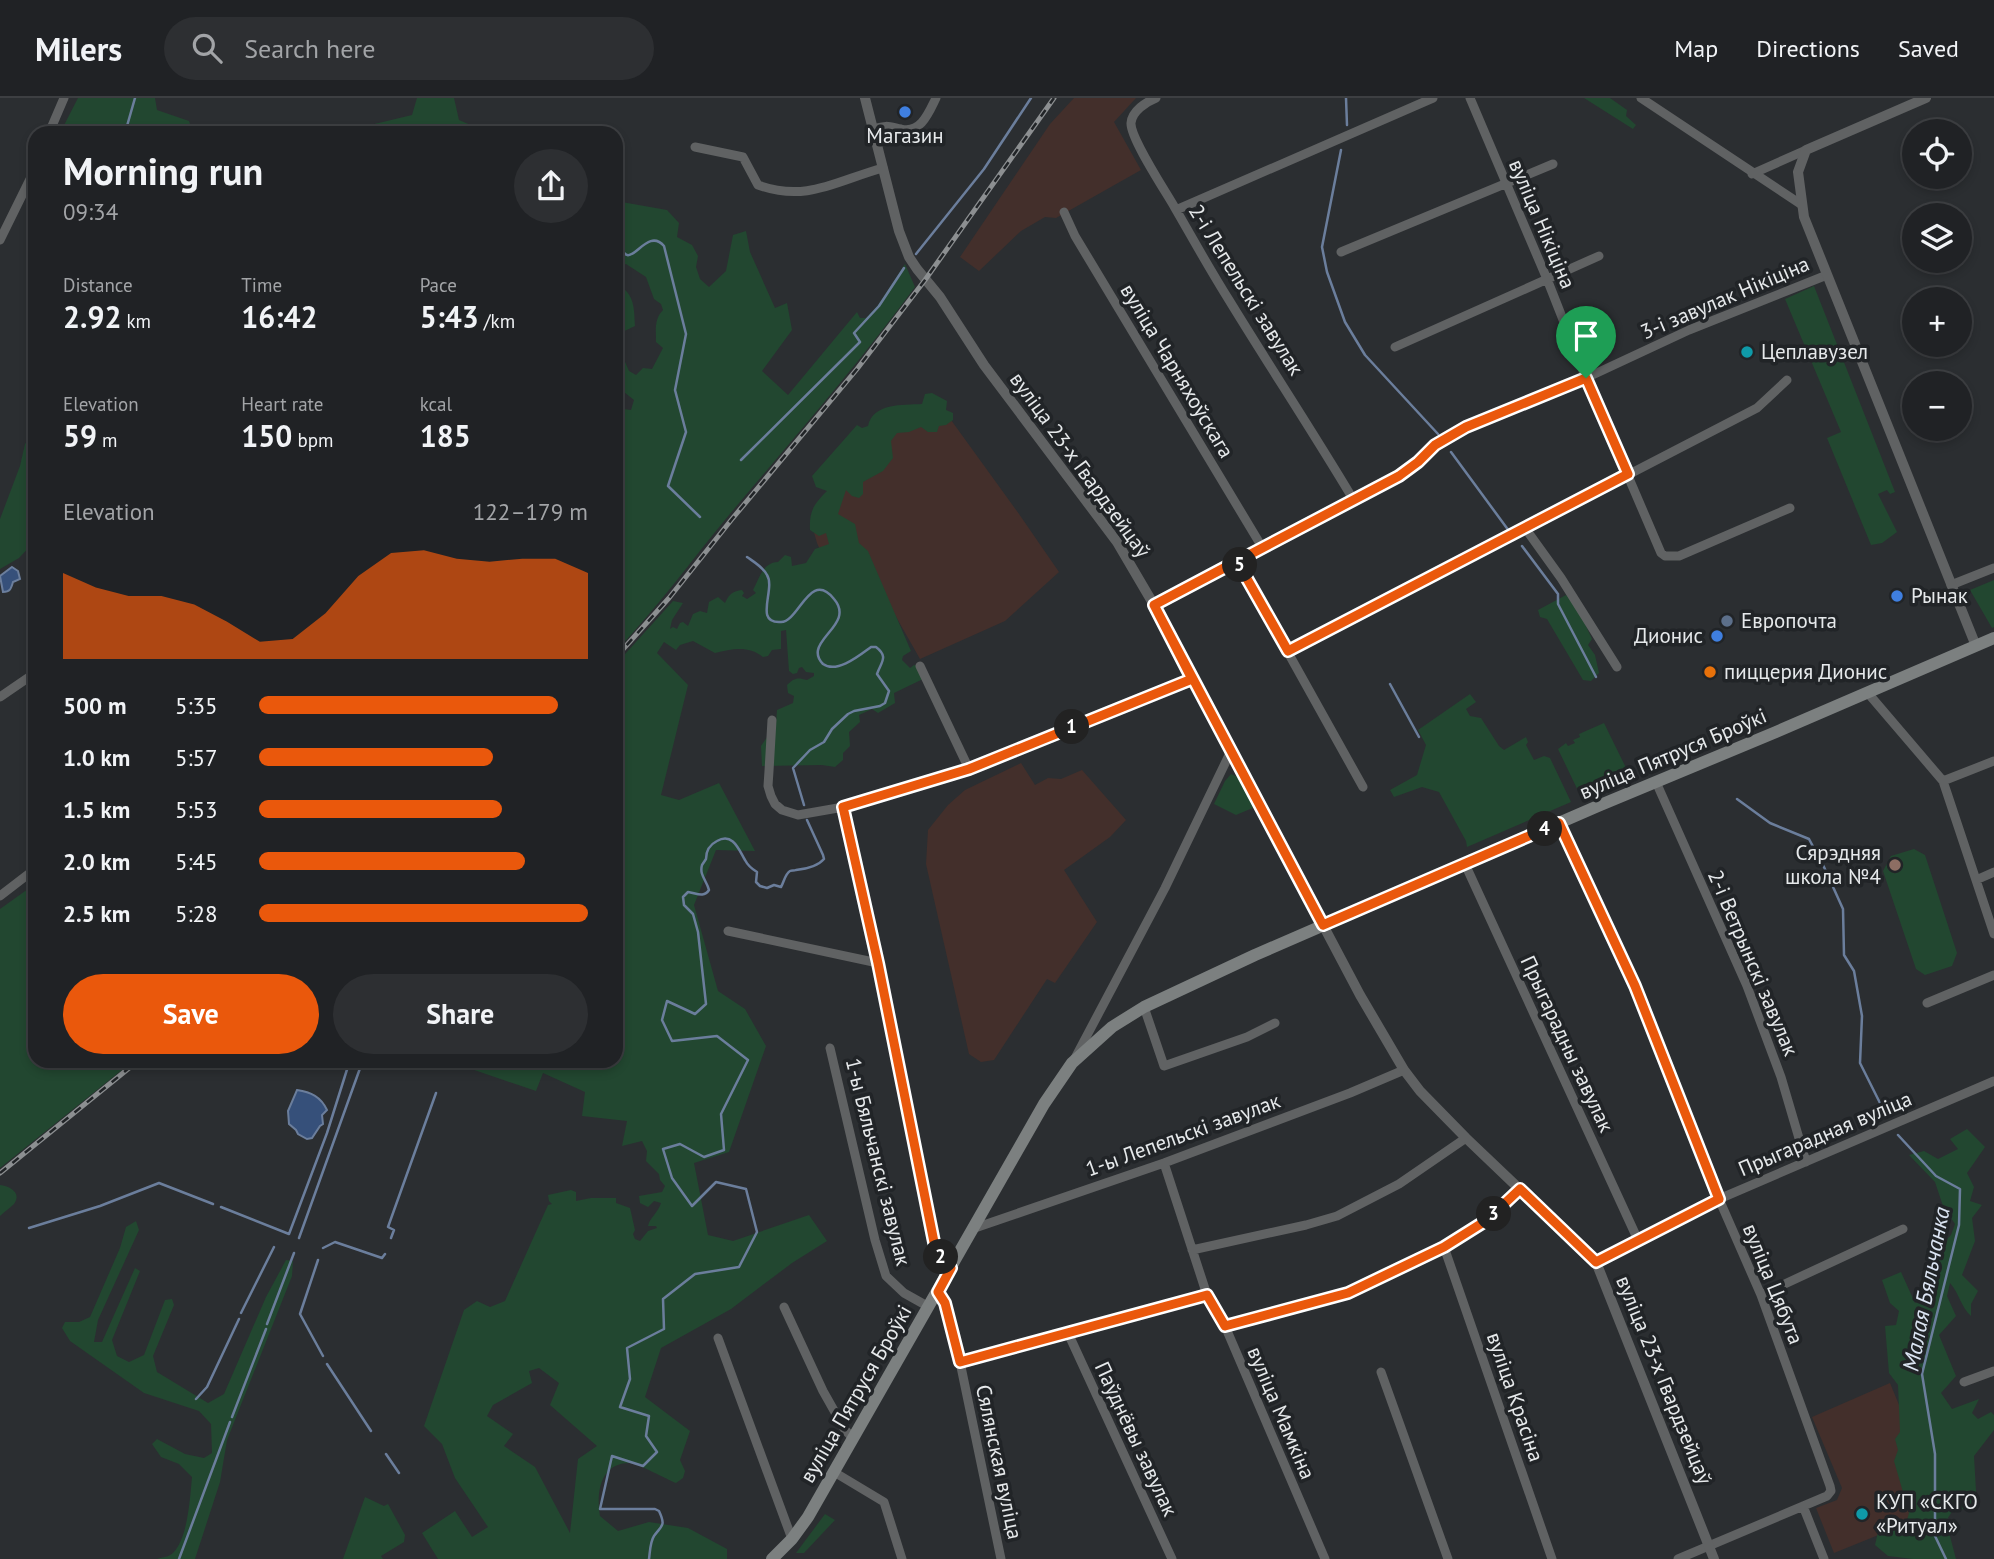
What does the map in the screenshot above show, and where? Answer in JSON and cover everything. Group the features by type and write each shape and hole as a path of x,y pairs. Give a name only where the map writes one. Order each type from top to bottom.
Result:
{"main road":[{"name":"вуліца Пятруся Броўкі","path":"772,1559 792,1539 834,1472 1044,1104 1072,1063 1112,1027 1144,1007 1323,925 1994,638"}],"street":[{"path":"53,126 64,98"},
{"name":"вуліца 23-х Гвардзейцаў","path":"865,98 899,231 909,257 940,297 984,365 1117,542 1154,605 1360,995 1404,1070 1420,1091 1466,1138 1596,1262 1714,1559"},
{"path":"873,129 888,125 905,130 919,126 925,121 936,98"},
{"path":"1176,210 1433,98"},
{"name":"вуліца Нікіціна","path":"1470,98 1658,548 1665,556 1679,556 1790,508"},
{"path":"1641,98 1802,205"},
{"path":"1752,174 1926,98"},
{"name":"2-і Лепельскі завулак","path":"1153,99 1136,112 1131,122 1133,131 1228,299 1301,411 1353,499"},
{"path":"695,148 743,157 758,185 784,193 817,190 883,168"},
{"path":"1806,150 1798,172 1804,217 1976,646"},
{"path":"1341,252 1553,164"},
{"path":"0,240 28,183"},
{"name":"вуліца Чарняхоўскага","path":"1064,212 1075,236 1262,547"},
{"path":"1395,347 1599,256"},
{"name":"3-і завулак Нікіціна","path":"1154,605 1399,476 1435,445 1466,427 1586,378 1689,330 1827,275"},
{"path":"1288,651 1756,408 1787,380"},
{"path":"1525,528 1617,667"},
{"path":"1237,561 1363,787"},
{"path":"1951,586 1994,568"},
{"path":"920,666 969,769"},
{"path":"0,697 28,678"},
{"path":"772,720 768,786 775,804 782,810 798,815 843,807 969,769 1192,679"},
{"path":"1867,691 1943,781 1994,934"},
{"name":"вуліца Пятруся Броўкі","path":"1072,1063 1165,888 1231,751"},
{"path":"1943,781 1994,761"},
{"name":"2-і Ветрынскі завулак","path":"1656,782 1747,986 1781,1077 1806,1162"},
{"path":"843,807 878,963 936,1252 951,1268"},
{"name":"вуліца Цябута","path":"1559,823 1635,986 1719,1199 1761,1295 1800,1399 1830,1491 1827,1496 1803,1506"},
{"name":"Прыгарадны завулак","path":"1465,864 1638,1240"},
{"path":"1976,880 1994,872"},
{"path":"0,896 28,874"},
{"path":"728,931 878,963"},
{"path":"1927,1003 1994,975"},
{"path":"1144,1007 1164,1066 1247,1037 1275,1023"},
{"name":"1-ы Бяльчанскі завулак","path":"830,1048 886,1276 904,1293 929,1307"},
{"name":"1-ы Лепельскі завулак","path":"972,1228 1164,1163 1404,1070"},
{"name":"Прыгарадная вуліца","path":"1596,1262 1719,1199 1994,1081"},
{"path":"1192,1250 1337,1216 1399,1184 1466,1138"},
{"name":"вуліца Мамкіна","path":"1164,1163 1207,1295 1225,1326 1325,1559"},
{"path":"1225,1326 1348,1293 1444,1247 1487,1220 1520,1189"},
{"path":"1761,1295 1903,1228"},
{"name":"вуліца Красіна","path":"1444,1247 1552,1559"},
{"name":"Сялянская вуліца","path":"938,1292 945,1303 960,1362 1001,1559"},
{"path":"960,1362 1207,1295"},
{"path":"784,1307 823,1391 845,1430 853,1438"},
{"name":"Паўднёвы завулак","path":"1068,1333 1172,1559"},
{"path":"719,1338 792,1539"},
{"path":"1964,1382 1994,1371"},
{"path":"1381,1372 1448,1559"},
{"path":"834,1472 884,1502 902,1559"},
{"path":"1678,1559 1803,1506 1824,1559"}],"shaded area":[{"path":"1074,98 1136,98 1114,122 1141,170 1056,218 1045,217 1021,231 979,271 960,257 1050,124"},
{"path":"910,416 951,420 1059,572 1005,621 920,659 853,541 824,558 811,522"},
{"path":"1021,763 1035,785 1048,778 1061,779 1082,770 1126,820 1110,837 1064,870 1097,922 1055,983 1047,979 994,1060 981,1062 969,1054 926,864 928,830 948,805 965,790"},
{"path":"1890,1383 1911,1434 1918,1519 1834,1553 1816,1508 1837,1500 1842,1488 1812,1417"}],"green space":[{"path":"78,98 155,98 157,110 189,121 191,126 64,126"},
{"path":"417,98 454,98 459,120 473,126 366,126 412,115"},
{"path":"1584,98 1610,98 1627,110 1626,116 1636,125 1633,129"},
{"path":"623,202 667,210 679,223 677,237 692,245 698,256 696,267 700,279 709,287 726,271 733,235 746,231 750,252 775,308 787,303 792,330 762,371 788,395 857,312 860,318 866,318 878,305 905,264 915,287 847,374 623,644 623,409 631,410 634,400 623,393 623,357 629,371 636,375 643,368 652,369 663,348 656,342 657,321 663,310 661,304 654,299 646,277 626,264 623,265"},
{"path":"1814,286 1895,492 1890,494 1887,490 1878,494 1897,532 1882,543 1871,545 1827,438 1841,432 1785,299"},
{"path":"623,288 632,302 635,326 623,332"},
{"path":"932,393 947,401 946,410 953,413 953,420 939,426 937,432 928,432 921,427 897,433 891,441 893,458 883,471 863,482 863,494 859,498 846,490 838,514 855,524 859,543 868,551 911,651 903,656 902,660 910,668 918,666 923,679 894,693 895,703 878,713 872,709 859,715 860,722 849,732 850,746 843,753 843,760 835,767 762,766 761,746 776,724 777,710 793,703 794,696 788,693 787,685 796,679 807,680 814,676 814,673 806,672 802,667 797,673 789,671 786,630 781,631 781,649 772,650 768,656 763,657 746,649 715,653 693,641 680,645 676,650 664,642 657,653 688,685 661,795 679,800 719,783 755,851 716,850 694,905 718,991 745,1009 766,1046 729,1152 694,1163 708,1235 733,1241 809,1215 827,1241 792,1263 731,1309 661,1348 645,1397 690,1431 680,1460 685,1471 683,1478 676,1483 631,1463 613,1468 602,1481 600,1516 618,1531 649,1522 688,1528 727,1549 727,1559 438,1559 422,1533 455,1511 472,1537 488,1527 455,1478 442,1444 424,1426 464,1310 477,1301 490,1307 505,1301 548,1205 552,1204 548,1195 571,1190 576,1192 576,1201 616,1198 616,1203 630,1208 635,1230 633,1234 635,1239 640,1241 648,1231 657,1228 648,1226 661,1203 654,1201 648,1207 640,1203 639,1196 662,1192 665,1186 659,1174 646,1161 647,1151 642,1141 622,1146 627,1121 582,1116 585,1092 543,1073 536,1091 469,1068 623,1068 623,656 673,601 683,603 672,620 670,629 677,629 683,622 688,626 693,614 700,611 707,613 709,602 718,597 725,603 736,591 742,590 742,596 747,599 756,593 753,590 765,568 785,555 791,557 792,566 806,563 815,549 829,544 826,533 819,536 810,530 813,508 827,491 816,487 812,476 857,425 862,428 868,426 871,418 882,409 922,404 925,394","holes":["539,1368 559,1383 550,1405 597,1446 578,1459 570,1533 535,1467 504,1446 513,1434 487,1416 493,1405 532,1383 529,1371"]},
{"path":"28,440 28,548 19,558 0,569 0,519 20,466"},
{"path":"1994,580 1994,627 1992,628 1970,590"},
{"path":"1566,595 1578,610 1592,639 1588,645 1595,655 1599,673 1591,681 1583,680 1547,619 1540,617 1538,610"},
{"path":"1470,694 1476,702 1466,709 1470,716 1481,718 1504,750 1526,737 1526,745 1534,760 1544,756 1550,758 1571,802 1467,847 1439,792 1422,787 1394,797 1390,790 1417,775 1426,745 1418,730"},
{"path":"1604,723 1629,774 1581,797 1558,749 1566,743 1568,746 1575,743 1573,740 1580,737 1579,734"},
{"path":"1231,774 1238,777 1255,807 1236,815 1214,804"},
{"path":"1914,849 1925,855 1957,953 1952,966 1925,975 1916,969 1883,871 1891,856"},
{"path":"28,889 28,1068 124,1068 0,1168 0,909"},
{"path":"1967,1129 1985,1147 1967,1173 1974,1187 1970,1201 1982,1205 1972,1218 1975,1241 1962,1275 1978,1291 1971,1304 1971,1316 1950,1283 1947,1296 1956,1316 1939,1335 1956,1376 1941,1393 1952,1409 1979,1399 1972,1413 1978,1419 1991,1412 1994,1415 1994,1430 1974,1456 1977,1508 1953,1510 1946,1521 1956,1559 1888,1556 1875,1545 1878,1532 1907,1520 1909,1513 1894,1461 1898,1450 1895,1439 1900,1432 1898,1385 1889,1373 1885,1326 1896,1325 1899,1311 1890,1303 1882,1280 1901,1272 1915,1303 1923,1299 1942,1244 1951,1235 1955,1224 1943,1206 1935,1182 1909,1155 1924,1151 1938,1159 1958,1149 1950,1139"},
{"path":"0,1185 11,1189 17,1197 14,1204 0,1216"},
{"path":"136,1221 139,1230 98,1320 94,1342 102,1342 135,1268 140,1271 112,1340 117,1356 129,1362 144,1355 165,1300 172,1299 174,1305 153,1356 157,1372 208,1403 224,1394 266,1297 286,1260 293,1261 292,1276 227,1440 220,1482 195,1559 157,1559 173,1553 182,1538 192,1477 179,1464 161,1457 152,1444 157,1439 185,1454 204,1458 212,1453 211,1424 199,1411 144,1393 70,1341 62,1328 65,1322 79,1322 90,1317 120,1248 126,1227"},
{"path":"365,1497 384,1506 388,1504 405,1535 404,1542 381,1556 383,1559 343,1559"},
{"path":"825,1514 835,1520 804,1553 796,1553"}],"water":[{"path":"12,567 18,571 20,579 13,582 9,591 3,592 0,576"},
{"path":"297,1090 315,1096 327,1110 322,1115 323,1124 312,1138 307,1139 298,1134 289,1124 288,1111"}],"waterway":[{"path":"127,126 135,98"},
{"path":"916,254 984,169 1031,98"},
{"name":"Малая Бяльчанка","path":"1346,98 1347,125"},
{"name":"Малая Бяльчанка","path":"1341,150 1322,247 1327,272 1345,322 1365,355 1438,434"},
{"path":"623,252 632,254 650,241 657,241 664,246 686,334 675,390 686,432 668,486 700,517"},
{"path":"741,460 860,342 854,333 879,306 904,268"},
{"name":"Малая Бяльчанка","path":"1451,452 1509,531"},
{"name":"Малая Бяльчанка","path":"1522,546 1558,594 1558,604 1596,677"},
{"path":"747,557 767,575 767,612 773,621 787,620 811,593 818,590 826,591 834,599 840,614 820,644 819,657 823,664 835,667 841,665 871,647 876,647 883,657 877,674 889,691 885,703 848,714 832,729 824,742 810,750 793,768 804,805"},
{"path":"1390,684 1419,737"},
{"name":"Малая Бяльчанка","path":"1737,799 1770,823 1809,839 1824,867 1843,909 1844,955 1854,971 1862,1016 1860,1063 1886,1115"},
{"path":"649,1559 653,1538 662,1525 659,1511 600,1509 612,1456 643,1466 657,1452 646,1436 649,1416 620,1407 630,1379 627,1348 664,1329 663,1299 695,1274 739,1267 757,1232 746,1189 716,1182 692,1206 672,1178 663,1149 680,1144 704,1157 724,1150 721,1114 748,1060 717,1036 672,1041 662,1020 667,1001 695,1014 706,1004 698,932 693,914 684,905 683,897 688,892 702,894 709,890 702,875 702,865 710,846 723,839 735,843 747,864 757,872 756,882 760,886 781,887 790,871 811,867 824,859 807,820"},
{"path":"221,1207 289,1234 327,1133 347,1068"},
{"path":"299,1238 360,1068"},
{"path":"391,1238 394,1230 388,1227 436,1093"},
{"name":"Малая Бяльчанка","path":"1898,1135 1936,1176 1960,1189 1959,1225 1922,1374 1935,1454 1935,1536 1946,1559"},
{"path":"29,1228 100,1206 159,1183 213,1204"},
{"path":"323,1248 335,1242 382,1258 385,1254"},
{"path":"241,1313 274,1247"},
{"path":"267,1324 294,1253"},
{"path":"318,1260 300,1314 323,1356"},
{"path":"196,1399 207,1387 239,1319"},
{"path":"232,1417 266,1329"},
{"path":"327,1364 371,1431"},
{"path":"179,1559 230,1422"},
{"path":"386,1454 399,1473"}],"railway":[{"path":"623,649 669,598 857,369 925,280 1054,98"},
{"path":"0,1173 129,1068"}],"place":[{"name":"Магазин","path":"905,112"},
{"name":"Цеплавузел","path":"1747,352"},
{"name":"Рынак","path":"1897,596"},
{"name":"Европочта","path":"1727,621"},
{"name":"Дионис","path":"1717,636"},
{"name":"пиццерия Дионис","path":"1710,672"},
{"name":"Сярэдняя школа №4","path":"1895,865"},
{"name":"КУП «СКГО «Ритуал»","path":"1862,1514"}],"route":[{"path":"1586,378 1466,427 1435,445 1399,476 1262,547 1154,605 1192,679 969,769 843,807 878,963 936,1252 951,1268 938,1292 945,1303 960,1362 1207,1295 1225,1326 1348,1293 1444,1247 1487,1220 1520,1189 1596,1262 1719,1199 1635,986 1559,823 1323,925 1154,605 1237,561 1288,651 1474,555 1628,474 1586,378"}]}
